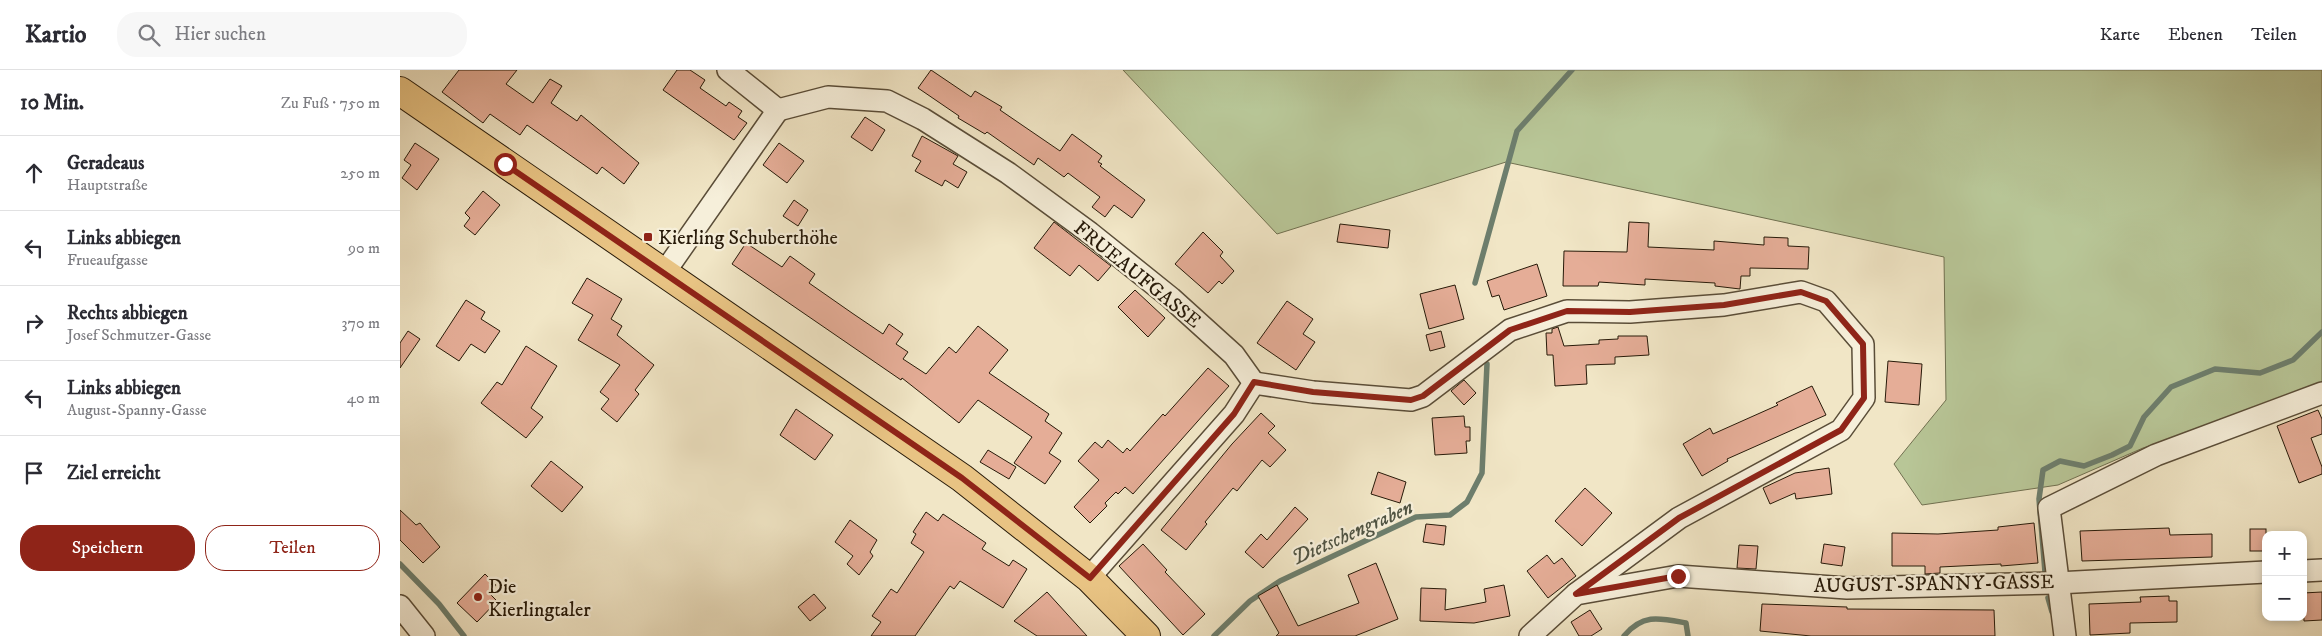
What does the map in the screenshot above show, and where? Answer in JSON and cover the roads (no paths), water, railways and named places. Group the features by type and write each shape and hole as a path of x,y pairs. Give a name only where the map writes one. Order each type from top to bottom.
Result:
{"main road":[{"path":"400,92 962,478 1090,578 1146,636"}],"street":[{"path":"664,272 778,110 728,70"},
{"name":"FRUEAUFGASSE","path":"778,110 835,98 887,101 923,118 1008,173 1090,233 1171,298 1234,355 1254,382"},
{"path":"1090,578 1234,414 1254,382 1313,392 1411,400 1423,396 1510,330 1567,311 1630,312 1724,305 1801,292 1826,301 1863,344 1864,398 1841,430 1679,518 1576,594 1530,636"},
{"path":"2065,636 2056,583 2048,508 2156,455 2322,393"},
{"path":"2307,571 2322,570"},
{"name":"AUGUST-SPANNY-GASSE","path":"1576,594 1678,576 1847,588 2056,583 2262,572"},
{"path":"400,606 424,636"}],"waterway":[{"name":"Dietschengraben","path":"1475,283 1517,131 1572,70"},
{"path":"2045,572 2039,499 2043,470 2060,461 2084,466 2130,446 2144,417 2171,387 2215,369 2260,373 2293,360 2322,332"},
{"name":"Dietschengraben","path":"1214,636 1250,601 1280,581 1416,517 1450,515 1467,502 1482,473 1487,364"},
{"path":"400,564 439,604 464,636"},
{"path":"2048,598 2052,612"},
{"path":"1624,636 1638,624 1652,619 1686,623 1688,636"}],"place":[{"name":"Kierling Schuberthöhe","path":"648,237"},
{"name":"Die Kierlingtaler","path":"478,597"}]}
